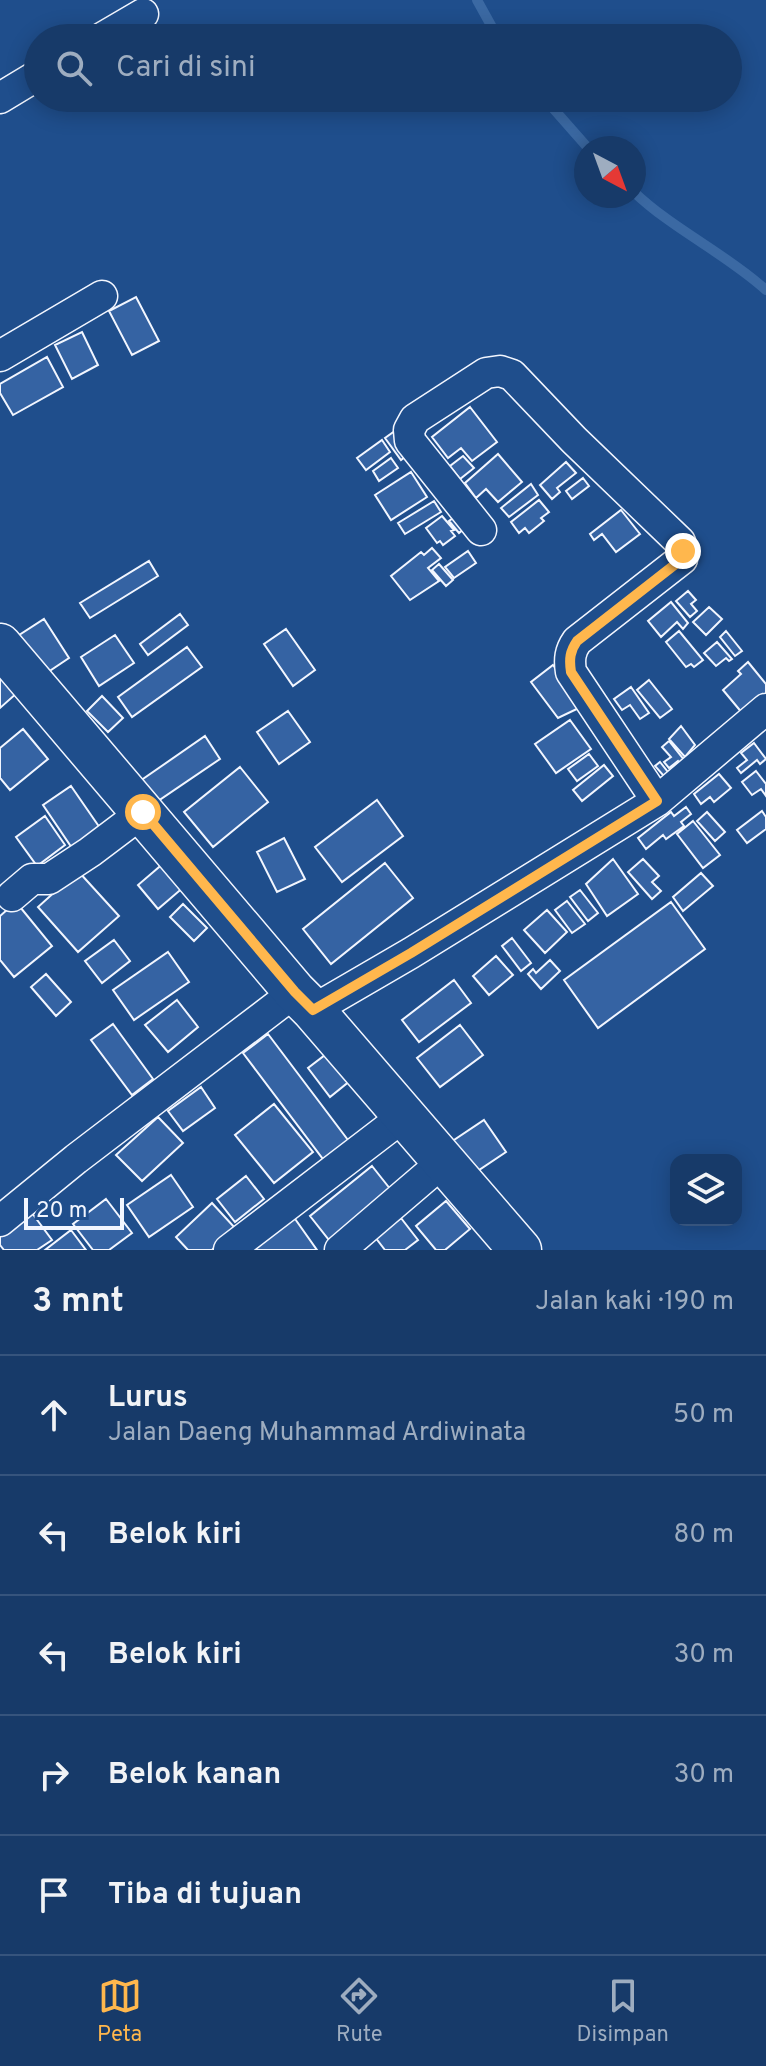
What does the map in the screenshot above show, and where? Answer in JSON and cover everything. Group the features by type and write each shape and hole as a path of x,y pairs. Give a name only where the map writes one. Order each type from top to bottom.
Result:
{"main road":[{"path":"0,645 520,1250"}],"street":[{"path":"126,24 143,14"},
{"path":"0,98 24,83"},
{"path":"0,356 102,296"},
{"path":"481,530 410,441 409,430 415,419 486,373 500,371 512,375 680,542 682,559 577,641 571,649 569,660 571,672 657,801"},
{"path":"0,1221 76,1159 304,1001 411,953 657,801 766,709"},
{"path":"12,896 32,879 49,879 143,812"},
{"path":"229,1250 404,1116"},
{"path":"340,1250 444,1161"}],"building":[{"path":"136,297 159,341 132,355 109,311"},
{"path":"82,332 98,365 72,379 55,345"},
{"path":"47,357 63,387 13,415 0,393 0,384"},
{"path":"470,407 497,442 472,461 461,448 448,458 432,437"},
{"path":"399,428 410,453 401,460 385,438"},
{"path":"382,440 390,452 366,470 357,458"},
{"path":"498,454 522,482 498,502 486,489 476,498 465,483"},
{"path":"463,456 474,468 460,479 450,466"},
{"path":"391,458 398,468 379,481 373,471"},
{"path":"566,462 576,473 557,488 560,492 552,499 540,485"},
{"path":"411,472 427,497 391,520 375,495"},
{"path":"583,478 589,486 572,499 566,491"},
{"path":"531,484 538,495 509,517 501,508"},
{"path":"539,500 549,512 541,518 544,521 529,533 525,528 519,533 511,522"},
{"path":"434,501 441,512 405,534 398,523"},
{"path":"621,510 640,534 616,552 602,534 594,540 590,534"},
{"path":"442,516 454,530 451,531 455,536 443,545 440,541 437,543 426,528"},
{"path":"453,518 471,523 459,533 449,521"},
{"path":"432,548 441,558 428,568 439,581 410,600 391,576 421,552 424,555"},
{"path":"468,551 476,563 454,578 445,567"},
{"path":"149,561 158,576 90,618 80,603"},
{"path":"439,564 453,580 446,586 432,570"},
{"path":"688,591 696,600 691,604 697,611 690,617 676,601"},
{"path":"671,602 688,623 683,629 677,622 661,637 648,621"},
{"path":"709,607 722,619 706,635 693,622"},
{"path":"180,614 188,625 148,655 140,644"},
{"path":"44,619 69,658 39,678 13,639"},
{"path":"286,629 315,670 293,686 264,644"},
{"path":"679,631 703,660 694,667 691,664 686,667 666,642"},
{"path":"726,631 742,651 735,656 720,637"},
{"path":"115,635 134,663 99,686 81,657"},
{"path":"717,642 732,659 729,661 726,658 716,666 704,653"},
{"path":"187,647 202,667 132,717 118,697"},
{"path":"748,662 766,684 766,695 743,714 723,690 741,674 738,671"},
{"path":"553,665 583,706 558,718 531,682"},
{"path":"0,672 18,692 0,708"},
{"path":"649,680 672,709 660,718 637,690"},
{"path":"631,687 649,713 640,719 630,705 622,710 614,699"},
{"path":"102,696 123,718 108,732 87,711"},
{"path":"288,711 310,742 279,764 257,732"},
{"path":"570,720 591,749 556,773 535,744"},
{"path":"681,726 695,745 685,757 669,739"},
{"path":"23,729 48,759 10,790 0,778 0,748"},
{"path":"205,736 220,759 155,803 140,781"},
{"path":"669,741 689,766 684,769 678,761 669,768 664,762 671,757 662,747"},
{"path":"754,743 766,759 760,764 757,760 741,773 737,768 747,760 741,753"},
{"path":"589,754 598,766 577,781 568,769"},
{"path":"660,762 668,772 678,763 684,770 670,783 655,766"},
{"path":"604,765 613,776 582,801 573,790"},
{"path":"240,767 268,802 213,847 184,812"},
{"path":"756,771 766,784 766,796 761,789 752,795 742,782"},
{"path":"719,774 731,788 714,802 710,797 701,804 694,794"},
{"path":"71,786 100,828 72,848 43,805"},
{"path":"377,800 403,836 342,882 315,847"},
{"path":"686,807 691,814 681,822 684,826 666,839 663,835 646,849 638,838 671,812 674,816"},
{"path":"762,811 766,817 766,829 747,843 737,830"},
{"path":"707,812 725,832 715,841 697,821"},
{"path":"45,816 65,845 37,866 16,837"},
{"path":"693,821 720,855 703,868 677,834"},
{"path":"284,838 305,879 277,892 257,852"},
{"path":"613,859 638,894 607,916 586,884"},
{"path":"643,859 659,876 652,882 661,891 652,899 628,872"},
{"path":"165,862 185,886 158,909 138,885"},
{"path":"385,863 413,898 331,964 303,929"},
{"path":"78,871 119,916 78,952 38,907"},
{"path":"701,873 713,886 683,911 673,897"},
{"path":"580,890 598,913 588,921 570,897"},
{"path":"567,901 585,924 572,933 555,910"},
{"path":"16,902 52,946 14,977 0,960 0,916"},
{"path":"671,902 705,949 598,1028 564,980"},
{"path":"183,904 207,928 194,941 170,917"},
{"path":"547,910 567,932 545,953 524,930"},
{"path":"512,938 531,963 521,971 502,946"},
{"path":"114,940 130,961 102,983 85,961"},
{"path":"168,952 189,982 134,1020 113,990"},
{"path":"496,956 513,975 489,995 473,976"},
{"path":"550,960 560,971 541,989 528,974 533,969 536,973"},
{"path":"46,974 71,1002 56,1016 31,987"},
{"path":"454,980 471,1003 419,1042 402,1020"},
{"path":"177,1000 198,1027 168,1052 145,1025"},
{"path":"113,1024 153,1079 132,1095 91,1040"},
{"path":"460,1025 483,1055 440,1087 417,1058"},
{"path":"268,1034 354,1148 329,1167 243,1053"},
{"path":"329,1052 351,1080 330,1097 308,1068"},
{"path":"201,1087 215,1108 183,1131 168,1111"},
{"path":"274,1104 313,1152 274,1183 235,1135"},
{"path":"158,1117 183,1143 142,1181 116,1155"},
{"path":"484,1120 506,1152 473,1174 451,1142"},
{"path":"372,1166 391,1190 329,1240 310,1216"},
{"path":"171,1175 193,1207 149,1237 127,1205"},
{"path":"246,1176 264,1199 235,1222 217,1199"},
{"path":"106,1199 132,1233 109,1250 93,1250 73,1224"},
{"path":"446,1201 470,1229 445,1250 436,1250 416,1226"},
{"path":"212,1203 235,1228 212,1250 188,1250 176,1237"},
{"path":"29,1209 52,1240 37,1250 4,1250 0,1245 0,1230"},
{"path":"293,1216 317,1250 247,1250"},
{"path":"401,1218 418,1240 405,1250 385,1250 375,1237"},
{"path":"71,1230 86,1250 45,1250"}],"waterway":[{"path":"477,0 490,24"},
{"path":"556,112 577,136"},
{"path":"646,203 766,290"}],"route":[{"path":"143,812 313,1010 657,801 571,672 569,660 571,649 577,641 682,559 683,551"}]}
